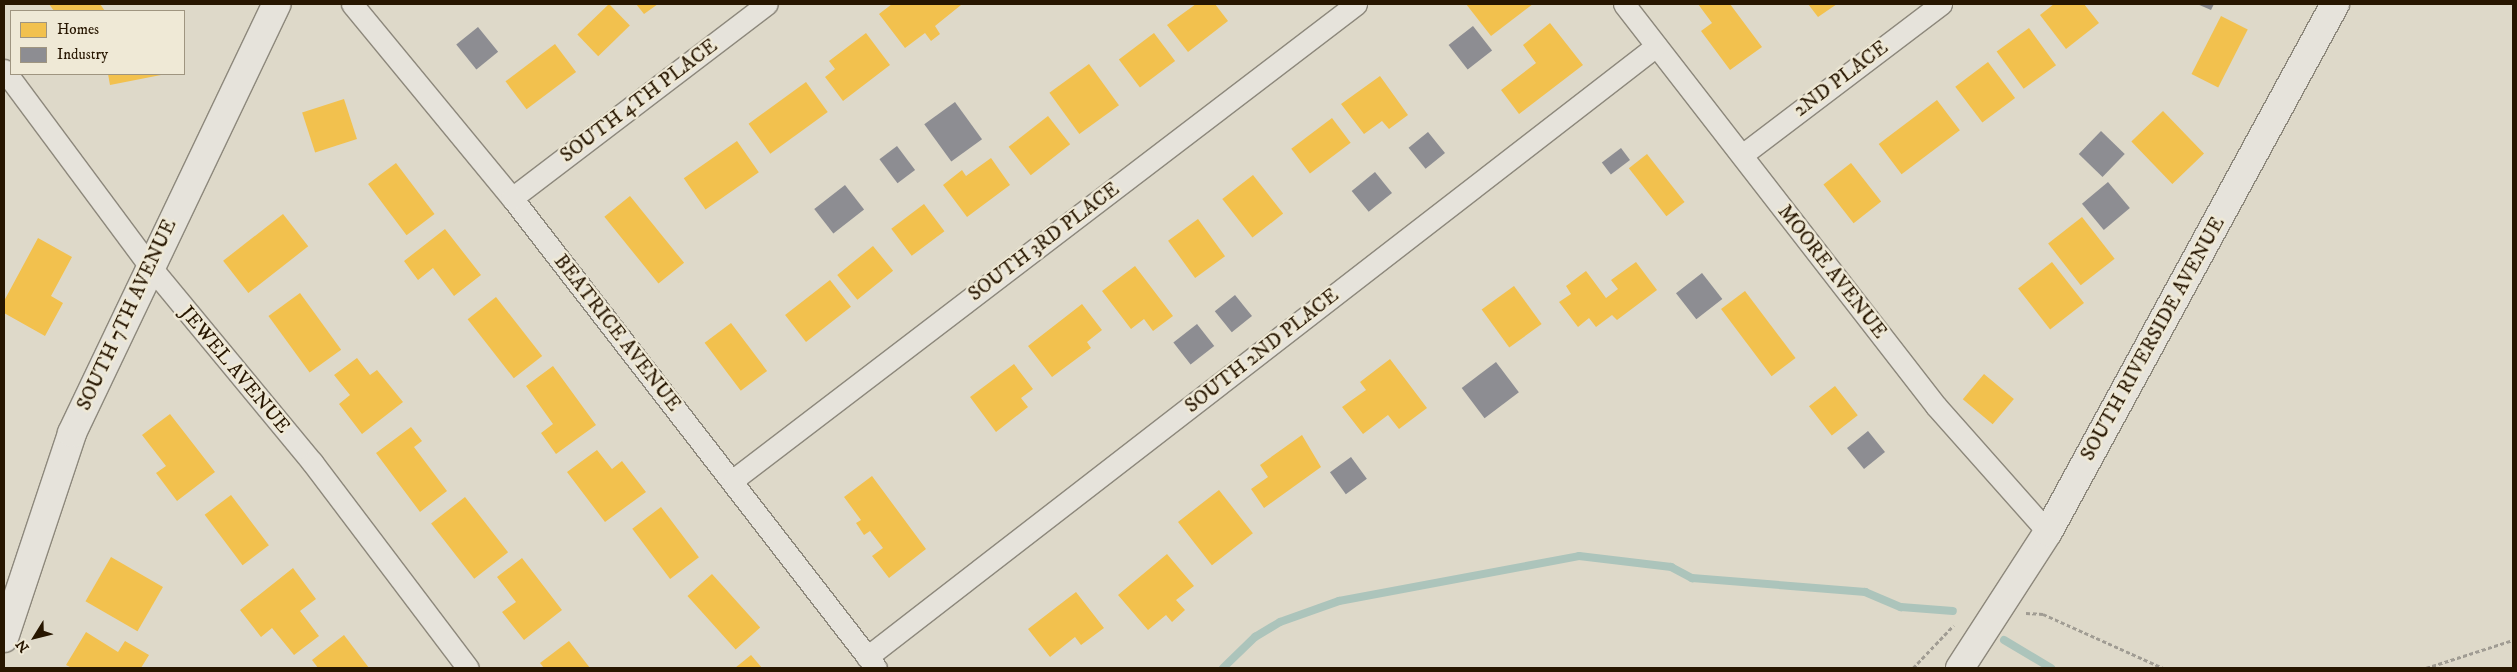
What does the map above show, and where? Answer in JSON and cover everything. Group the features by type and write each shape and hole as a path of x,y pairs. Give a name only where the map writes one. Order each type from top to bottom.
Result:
{"main road":[{"name":"SOUTH 7TH AVENUE","path":"4,638 72,433 149,265 277,4"},
{"name":"SOUTH RIVERSIDE AVENUE","path":"1960,668 2048,532 2336,4"}],"street":[{"name":"BEATRICE AVENUE","path":"352,4 512,198 733,480 872,663"},
{"name":"SOUTH 4TH PLACE","path":"512,198 767,4"},
{"name":"SOUTH 3RD PLACE","path":"733,480 1356,4"},
{"name":"MOORE AVENUE","path":"1624,4 1936,406 2048,532"},
{"name":"2ND PLACE","path":"1742,155 1941,4"},
{"name":"SOUTH 2ND PLACE","path":"872,663 1656,46"},
{"name":"JEWEL AVENUE","path":"4,70 149,265 312,462 468,668"}],"path":[{"path":"1997,612 2043,614 2163,668"},
{"path":"1913,668 1958,621"},
{"path":"2426,668 2513,640"}],"building: Homes":[{"path":"49,4 100,4 104,10 53,10"},
{"path":"609,4 630,26 598,56 577,35"},
{"path":"636,4 658,4 644,14"},
{"path":"892,4 961,5 935,26 940,34 931,41 925,33 905,48 879,14"},
{"path":"1196,4 1215,4 1228,21 1188,52 1167,25"},
{"path":"1466,4 1533,4 1491,36"},
{"path":"1698,4 1730,4 1762,47 1730,70 1701,31 1712,23"},
{"path":"1808,4 1837,4 1818,17"},
{"path":"2054,4 2084,4 2099,23 2066,49 2040,15"},
{"path":"2221,16 2248,30 2218,88 2191,74"},
{"path":"1550,23 1583,65 1519,114 1501,90 1536,63 1523,45"},
{"path":"2029,28 2056,65 2024,89 1997,52"},
{"path":"866,33 890,65 843,101 825,77 835,69 829,61"},
{"path":"1154,33 1175,61 1140,87 1119,59"},
{"path":"555,44 576,72 527,109 505,81"},
{"path":"1988,62 2015,98 1982,123 1955,87"},
{"path":"1089,64 1119,105 1079,134 1049,93"},
{"path":"108,75 161,75 110,85"},
{"path":"1380,76 1408,115 1389,129 1382,121 1364,134 1341,104"},
{"path":"806,82 828,112 770,154 749,124"},
{"path":"344,99 357,139 315,153 302,113"},
{"path":"1937,100 1960,130 1902,174 1879,144"},
{"path":"2163,111 2204,153 2172,184 2131,142"},
{"path":"1048,116 1070,144 1031,175 1009,147"},
{"path":"1332,118 1351,143 1310,173 1291,149"},
{"path":"737,141 759,172 706,209 684,178"},
{"path":"1647,154 1685,202 1666,216 1629,168"},
{"path":"991,158 1010,185 967,217 943,185 962,170 966,176"},
{"path":"396,163 435,214 407,235 368,184"},
{"path":"1851,163 1881,202 1854,223 1823,185"},
{"path":"1253,175 1283,214 1252,238 1222,199"},
{"path":"630,196 684,263 658,284 604,217"},
{"path":"924,204 944,231 912,256 891,229"},
{"path":"283,214 308,246 248,293 223,261"},
{"path":"2082,217 2115,259 2081,285 2048,243"},
{"path":"1198,219 1225,256 1195,278 1168,241"},
{"path":"445,229 481,275 454,296 433,268 418,280 404,261"},
{"path":"38,238 72,257 51,296 63,303 45,336 4,313 4,301"},
{"path":"873,246 893,271 857,300 837,275"},
{"path":"1636,262 1657,290 1617,320 1612,315 1596,327 1589,318 1578,327 1559,302 1571,294 1566,286 1586,271 1606,298 1618,289 1611,280"},
{"path":"2052,262 2084,303 2050,329 2018,288"},
{"path":"1135,266 1173,316 1153,331 1144,319 1131,329 1102,291"},
{"path":"830,280 851,307 806,342 785,315"},
{"path":"1514,286 1542,324 1509,348 1482,310"},
{"path":"1745,291 1796,358 1772,376 1721,309"},
{"path":"300,293 341,350 310,373 268,316"},
{"path":"496,297 542,356 514,378 468,319"},
{"path":"1082,304 1102,330 1087,342 1091,348 1052,377 1028,346"},
{"path":"731,323 767,371 741,391 705,343"},
{"path":"357,358 370,375 377,370 403,402 362,434 339,404 350,395 334,375"},
{"path":"1390,359 1427,408 1399,429 1388,415 1363,434 1342,407 1366,390 1360,382"},
{"path":"1014,364 1033,389 1021,398 1028,407 996,432 970,397"},
{"path":"553,366 596,425 556,454 541,433 553,424 526,386"},
{"path":"1984,374 2014,399 1993,424 1963,399"},
{"path":"1835,386 1858,415 1832,435 1809,406"},
{"path":"170,414 215,472 177,501 156,473 166,466 142,435"},
{"path":"411,427 422,441 414,447 447,491 420,512 376,453"},
{"path":"1302,435 1321,467 1264,508 1251,489 1268,477 1260,465"},
{"path":"597,450 612,469 622,461 646,492 605,522 567,472"},
{"path":"872,476 926,549 889,578 872,556 883,548 870,531 864,535 856,523 861,520 844,497"},
{"path":"1219,490 1253,533 1212,565 1178,522"},
{"path":"231,495 269,545 243,565 205,515"},
{"path":"465,497 508,552 474,579 431,523"},
{"path":"661,507 699,557 670,579 632,529"},
{"path":"1167,554 1194,586 1176,600 1185,610 1172,622 1166,615 1148,630 1118,595"},
{"path":"111,557 163,587 137,631 86,601"},
{"path":"522,558 562,610 524,640 502,612 516,602 497,577"},
{"path":"293,568 316,599 300,611 319,636 294,655 272,628 261,637 240,610"},
{"path":"712,574 760,628 736,650 687,596"},
{"path":"1076,592 1104,628 1081,645 1075,637 1050,657 1028,629"},
{"path":"86,632 118,652 125,641 149,655 141,668 72,668 66,665"},
{"path":"344,635 369,668 318,668 312,660"},
{"path":"569,641 590,668 544,668 540,663"},
{"path":"751,655 762,668 735,668"}],"building: Industry":[{"path":"2197,4 2214,4 2211,10"},
{"path":"1473,26 1492,50 1468,70 1449,45"},
{"path":"478,27 498,52 476,69 456,45"},
{"path":"955,102 982,139 951,162 924,124"},
{"path":"2101,131 2125,154 2103,177 2079,154"},
{"path":"1428,132 1445,153 1426,169 1409,148"},
{"path":"897,146 915,170 897,183 879,159"},
{"path":"1621,148 1630,160 1611,174 1602,162"},
{"path":"1375,172 1392,193 1369,212 1352,191"},
{"path":"2108,182 2130,208 2104,230 2082,204"},
{"path":"845,185 864,209 833,233 814,209"},
{"path":"1702,273 1722,299 1696,319 1676,293"},
{"path":"1235,295 1252,316 1232,332 1215,311"},
{"path":"1197,324 1214,346 1191,365 1173,342"},
{"path":"1496,362 1519,392 1485,418 1462,388"},
{"path":"1868,431 1885,452 1864,469 1847,448"},
{"path":"1351,457 1367,479 1346,494 1330,472"}],"waterway":[{"path":"1223,668 1255,637 1280,622 1339,601 1579,556 1671,567 1692,578 1865,592 1901,607 1953,611"},
{"path":"2004,640 2051,668"}]}
